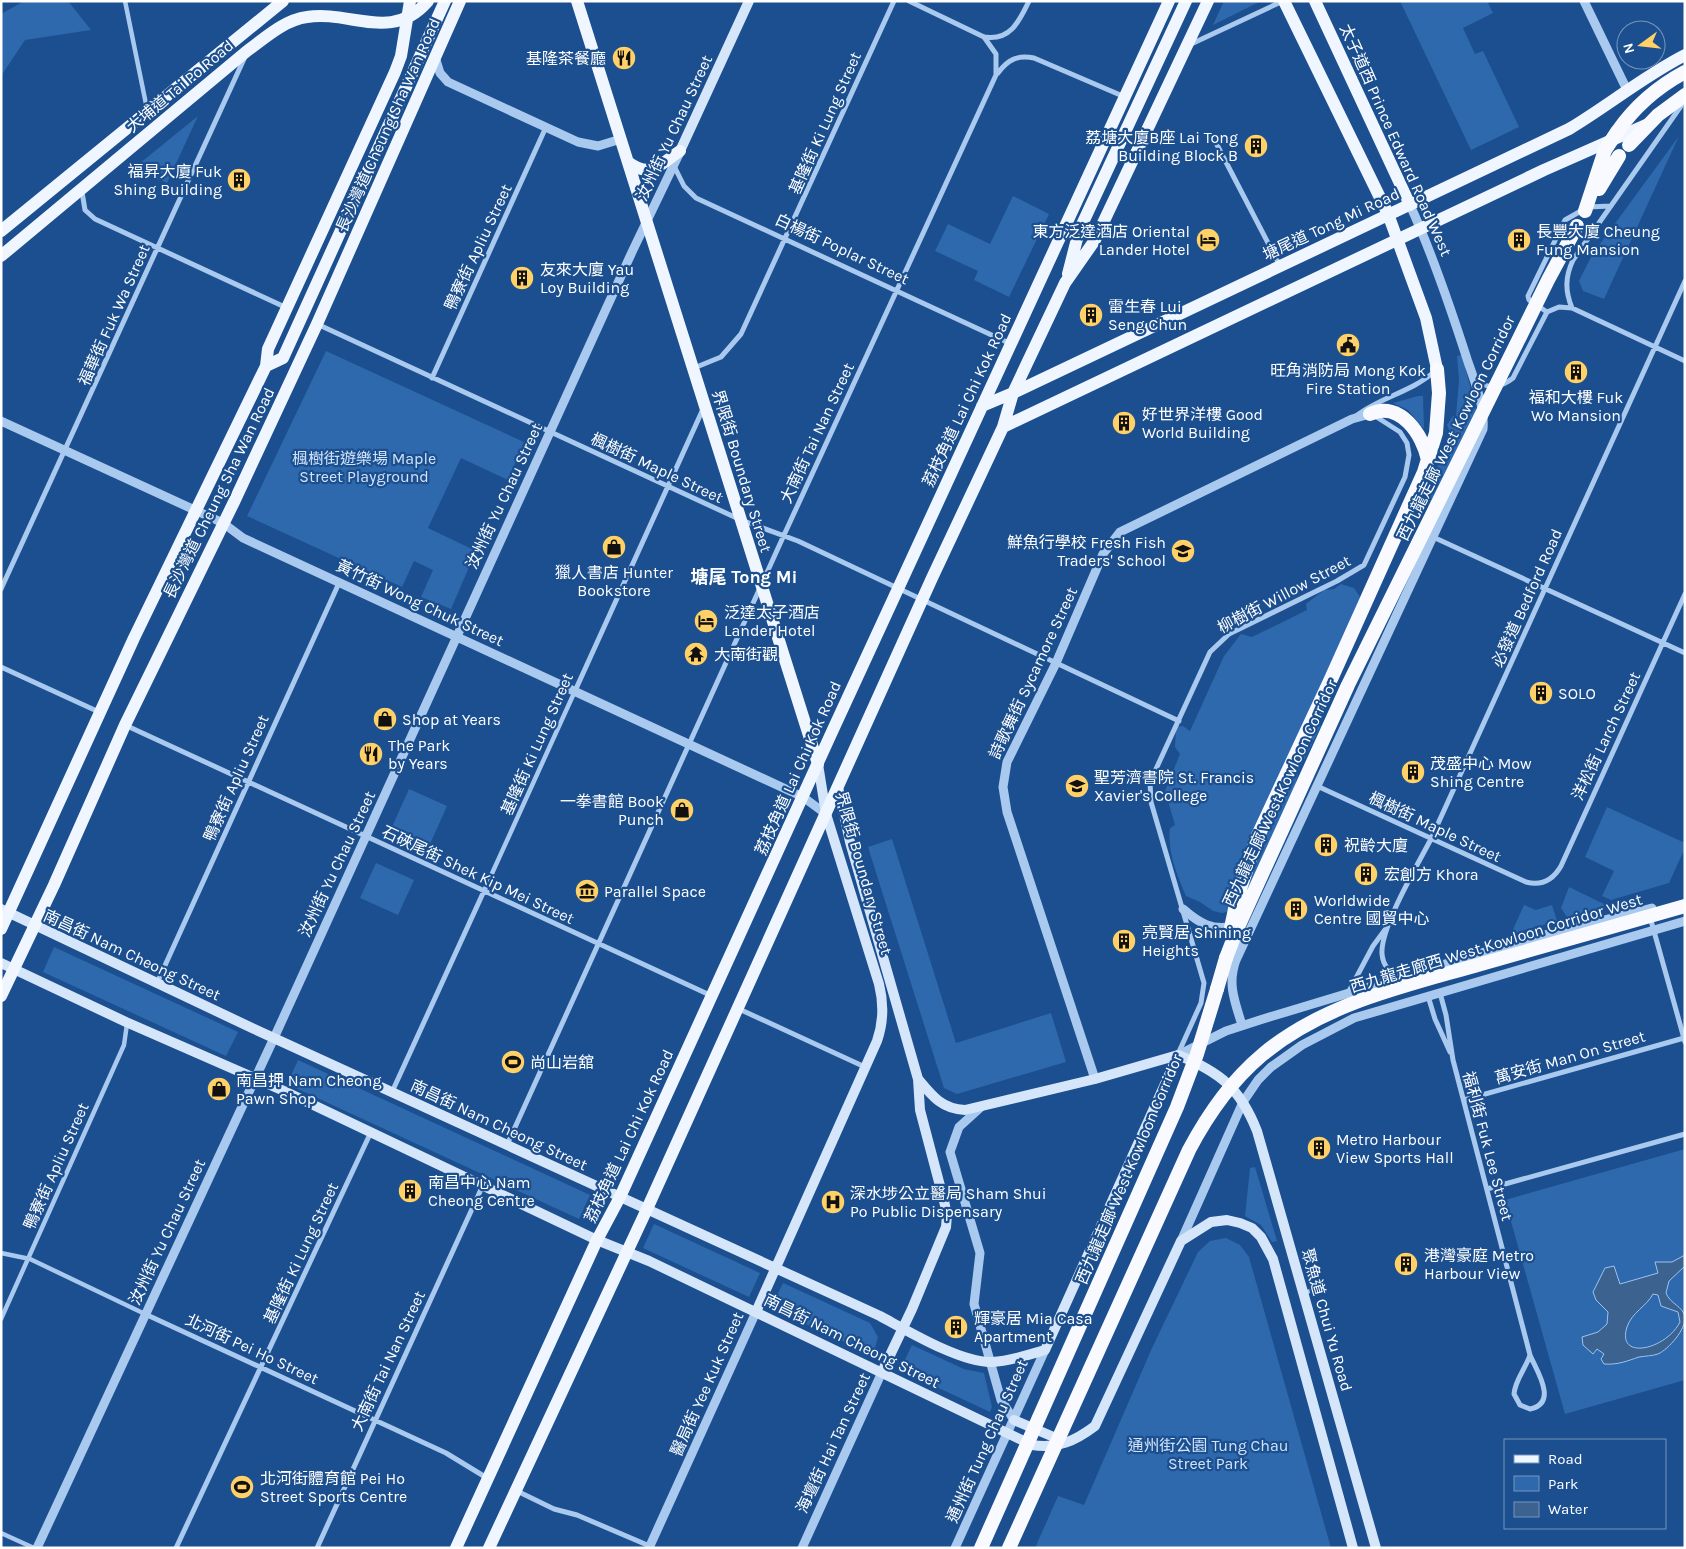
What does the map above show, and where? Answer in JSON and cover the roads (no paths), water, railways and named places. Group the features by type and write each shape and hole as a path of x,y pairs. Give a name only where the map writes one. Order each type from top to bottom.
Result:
{"highway":[{"path":"1586,211 1605,150 1629,114 1662,86 1685,72"},
{"name":"西九龍走廊 West Kowloon Corridor","path":"981,1548 1173,1116 1197,1054 1226,958 1238,927 1348,685 1544,288 1586,211 1614,164 1629,145 1658,115 1684,102"},
{"path":"1226,958 1238,895 1256,840 1336,670 1426,466 1436,433 1438,412 1437,369"},
{"path":"1370,414 1378,410 1388,412 1407,421 1422,438 1426,466"},
{"name":"西九龍走廊西 West Kowloon Corridor West","path":"1008,1548 1179,1169 1212,1110 1242,1073 1279,1041 1307,1024 1344,1007 1390,990 1685,906"}],"main road":[{"name":"長沙灣道 Cheung Sha Wan Road","path":"1,930 5,911 266,366 268,349 395,72 401,56 410,1"},
{"name":"長沙灣道 Cheung Sha Wan Road","path":"407,17 428,1"},
{"name":"長沙灣道 Cheung Sha Wan Road","path":"266,366 283,358 445,1"},
{"name":"長沙灣道 Cheung Sha Wan Road","path":"1,996 35,926 125,725 317,324 436,60 460,1"},
{"name":"界限街 Boundary Street","path":"577,1 818,764 826,814 882,996 880,1031 865,1067"},
{"name":"汝州街 Yu Chau Street","path":"680,151 749,1"},
{"name":"荔枝角道 Lai Chi Kok Road","path":"456,1548 598,1240 620,1197 898,587 1169,1"},
{"path":"1065,284 1078,231 1186,1"},
{"path":"490,1548 647,1209 923,599 1003,427 1013,393 1065,284 1095,240 1208,1"},
{"path":"1284,1 1388,214 1428,326 1437,369"},
{"name":"太子道西 Prince Edward Road West","path":"1315,1 1410,205"},
{"name":"大埔道 Tai Po Road","path":"1,230 279,2"},
{"name":"大埔道 Tai Po Road","path":"1,256 247,51 282,26 309,16 373,23 386,23 407,17"},
{"name":"塘尾道 Tong Mi Road","path":"982,406 1570,129 1659,68 1685,55"},
{"path":"1003,427 1544,170 1634,131 1684,102"},
{"path":"628,162 642,170 653,170 680,151"},
{"name":"界限街 Boundary Street","path":"838,787 850,842 918,1079 920,1110 947,1215 942,1242"},
{"name":"南昌街 Nam Cheong Street","path":"5,911 274,1038 968,1359 991,1362 1045,1350"},
{"name":"南昌街 Nam Cheong Street","path":"1,963 126,1022 158,1034 370,1132 598,1240 626,1251 882,1372 1007,1434"},
{"path":"980,1108 1178,1055"},
{"name":"聚魚道 Chui Yu Road","path":"1178,1055 1211,1070 1235,1089 1257,1131 1376,1548"},
{"name":"通州街 Tung Chau Street","path":"1045,1350 1178,1055"},
{"name":"醫局街 Yee Kuk Street","path":"756,1312 865,1067"},
{"name":"界限街 Boundary Street","path":"918,1079 934,1098 949,1108 965,1110 980,1108"},
{"path":"1007,1434 1021,1441 1044,1447 1076,1440 1095,1426 1181,1240 1211,1222 1227,1220 1252,1228 1268,1247 1353,1548"},
{"name":"海壇街 Hai Tan Street","path":"882,1372 942,1242"},
{"path":"1014,1420 1068,1443"}],"street":[{"path":"125,1 148,110"},
{"name":"基隆街 Ki Lung Street","path":"693,368 721,357 736,343 786,240 894,1"},
{"path":"910,1 984,37 999,38 1013,30 1019,23 1029,1"},
{"path":"1187,46 1284,1"},
{"path":"1584,1 1627,90"},
{"path":"984,37 996,54 996,75"},
{"name":"福華街 Fuk Wa Street","path":"1,589 247,51"},
{"path":"996,75 1010,60 1026,56 1126,97"},
{"path":"436,60 440,73 448,82 588,146 598,146 620,139"},
{"name":"大南街 Tai Nan Street","path":"507,1145 784,534 996,75"},
{"path":"1572,308 1566,289 1572,260 1684,102"},
{"name":"鴨寮街 Apliu Street","path":"432,378 546,127"},
{"path":"1214,139 1280,266"},
{"name":"汝州街 Yu Chau Street","path":"35,1548 274,1038 680,151"},
{"name":"白楊街 Poplar Street","path":"674,165 684,186 696,198 1011,344"},
{"path":"85,187 82,192 82,204 89,215 287,308"},
{"name":"太子道西 Prince Edward Road West","path":"1410,205 1421,228 1456,323 1473,378"},
{"path":"1547,312 1529,300 1528,296 1565,220 1588,207 1610,206"},
{"name":"必發道 Bedford Road","path":"1404,978 1389,970 1383,959 1382,947 1389,924 1431,839 1685,281"},
{"path":"1473,378 1488,387 1506,384 1513,378 1547,312 1558,307 1572,308 1685,361"},
{"name":"楓樹街 Maple Street","path":"317,324 741,520 784,534 1178,721"},
{"name":"詩歌舞街 Sycamore Street","path":"1352,419 1366,408 1422,382 1437,369"},
{"path":"1242,1026 1231,991 1231,980 1236,960 1483,429 1484,421 1473,378"},
{"name":"基隆街 Ki Lung Street","path":"392,1092 705,406"},
{"name":"詩歌舞街 Sycamore Street","path":"1094,1079 1009,821 1003,795 1003,778 1007,762 1056,662 1103,554 1120,532 1352,419 1370,414"},
{"name":"柳樹街 Willow Street","path":"1197,960 1149,792 1153,772 1210,652 1218,642 1229,634 1338,581 1364,565 1405,477 1409,455 1407,443 1400,432 1390,424 1370,414"},
{"name":"黃竹街 Wong Chuk Street","path":"1,421 223,523 243,538 803,797 826,814"},
{"path":"1433,537 1685,653"},
{"name":"鴨寮街 Apliu Street","path":"156,983 339,582"},
{"name":"洋松街 Larch Street","path":"1544,882 1554,876 1560,866 1685,594"},
{"path":"1,667 100,713"},
{"name":"石硤尾街 Shek Kip Mei Street","path":"125,725 712,996"},
{"name":"楓樹街 Maple Street","path":"1317,786 1526,882 1544,882"},
{"path":"1178,1055 1242,1026 1521,941 1685,899"},
{"path":"1182,908 1200,923 1220,929 1239,925 1258,912"},
{"path":"1648,910 1684,1040"},
{"path":"1181,1240 1243,1102 1258,1080 1271,1067 1326,1030 1354,1018 1685,921"},
{"name":"必發道 Bedford Road","path":"1347,994 1373,946 1389,924"},
{"name":"通州街 Tung Chau Street","path":"1178,1055 1204,993 1204,982 1197,960"},
{"path":"1417,974 1432,977 1440,993"},
{"name":"福利街 Fuk Lee Street","path":"1440,993 1446,1015 1453,1060 1530,1355 1545,1392 1541,1403 1530,1408 1520,1405 1514,1394 1516,1385 1530,1355"},
{"name":"福利街 Fuk Lee Street","path":"1428,996 1435,1019 1453,1060"},
{"path":"738,1009 865,1067"},
{"name":"鴨寮街 Apliu Street","path":"1,1319 30,1259 124,1045 126,1022"},
{"name":"萬安街 Man On Street","path":"1464,1100 1684,1040"},
{"path":"980,1108 959,1127 951,1144 951,1160 980,1252 974,1304 1001,1400 1014,1420"},
{"name":"基隆街 Ki Lung Street","path":"176,1548 370,1132"},
{"path":"1487,1190 1685,1134"},
{"name":"大南街 Tai Nan Street","path":"316,1548 483,1185"},
{"name":"北河街 Pei Ho Street","path":"1,1253 30,1259 446,1453 488,1478"},
{"path":"1304,1292 1324,1286"},
{"name":"醫局街 Yee Kuk Street","path":"650,1547 756,1312"},
{"name":"通州街 Tung Chau Street","path":"955,1548 1045,1350"},
{"name":"海壇街 Hai Tan Street","path":"802,1548 882,1372"},
{"path":"516,1491 554,1509 577,1515 650,1547"},
{"path":"1,1533 35,1548"}],"water":[{"path":"1685,1255 1685,1266 1669,1281 1666,1293 1670,1300 1684,1313 1685,1322 1680,1333 1672,1343 1658,1354 1618,1363 1604,1364 1601,1359 1604,1354 1597,1349 1593,1354 1583,1345 1582,1337 1598,1332 1607,1324 1608,1312 1596,1300 1593,1292 1605,1268 1614,1266 1620,1284 1658,1273 1655,1262 1672,1262","holes":["1653,1294 1658,1295 1661,1306 1678,1312 1680,1322 1673,1332 1654,1345 1635,1348 1629,1344 1626,1338 1629,1322"]}],"place":[{"name":"基隆茶餐廳","path":"624,58"},
{"name":"荔塘大廈B座 Lai Tong Building Block B","path":"1256,146"},
{"name":"福昇大廈 Fuk Shing Building","path":"239,180"},
{"name":"東方泛達酒店 Oriental Lander Hotel","path":"1208,240"},
{"name":"長豐大廈 Cheung Fung Mansion","path":"1519,240"},
{"name":"友來大廈 Yau Loy Building","path":"522,278"},
{"name":"雷生春 Lui Seng Chun","path":"1091,315"},
{"name":"旺角消防局 Mong Kok Fire Station","path":"1348,345"},
{"name":"福和大樓 Fuk Wo Mansion","path":"1576,372"},
{"name":"好世界洋樓 Good World Building","path":"1124,423"},
{"name":"獵人書店 Hunter Bookstore","path":"614,547"},
{"name":"鮮魚行學校 Fresh Fish Traders' School","path":"1183,551"},
{"name":"泛達太子酒店 Lander Hotel","path":"706,621"},
{"name":"大南街觀","path":"696,654"},
{"name":"SOLO","path":"1541,693"},
{"name":"Shop at Years","path":"385,719"},
{"name":"The Park by Years","path":"371,754"},
{"name":"茂盛中心 Mow Shing Centre","path":"1413,772"},
{"name":"聖芳濟書院 St. Francis Xavier's College","path":"1077,786"},
{"name":"一拳書館 Book Punch","path":"682,810"},
{"name":"祝齡大廈","path":"1326,845"},
{"name":"宏創方 Khora","path":"1366,874"},
{"name":"Parallel Space","path":"587,891"},
{"name":"Worldwide Centre 國貿中心","path":"1296,909"},
{"name":"亮賢居 Shining Heights","path":"1124,941"},
{"name":"尚山岩舘","path":"513,1062"},
{"name":"南昌押 Nam Cheong Pawn Shop","path":"219,1089"},
{"name":"Metro Harbour View Sports Hall","path":"1319,1148"},
{"name":"南昌中心 Nam Cheong Centre","path":"410,1191"},
{"name":"深水埗公立醫局 Sham Shui Po Public Dispensary","path":"833,1202"},
{"name":"港灣豪庭 Metro Harbour View","path":"1406,1264"},
{"name":"輝豪居 Mia Casa Apartment","path":"956,1327"},
{"name":"北河街體育館 Pei Ho Street Sports Centre","path":"242,1487"}],"district":[{"name":"塘尾 Tong Mi","path":"744,577"}],"park label":[{"name":"楓樹街遊樂場 Maple Street Playground","path":"364,467"},
{"name":"通州街公園 Tung Chau Street Park","path":"1208,1454"}]}
